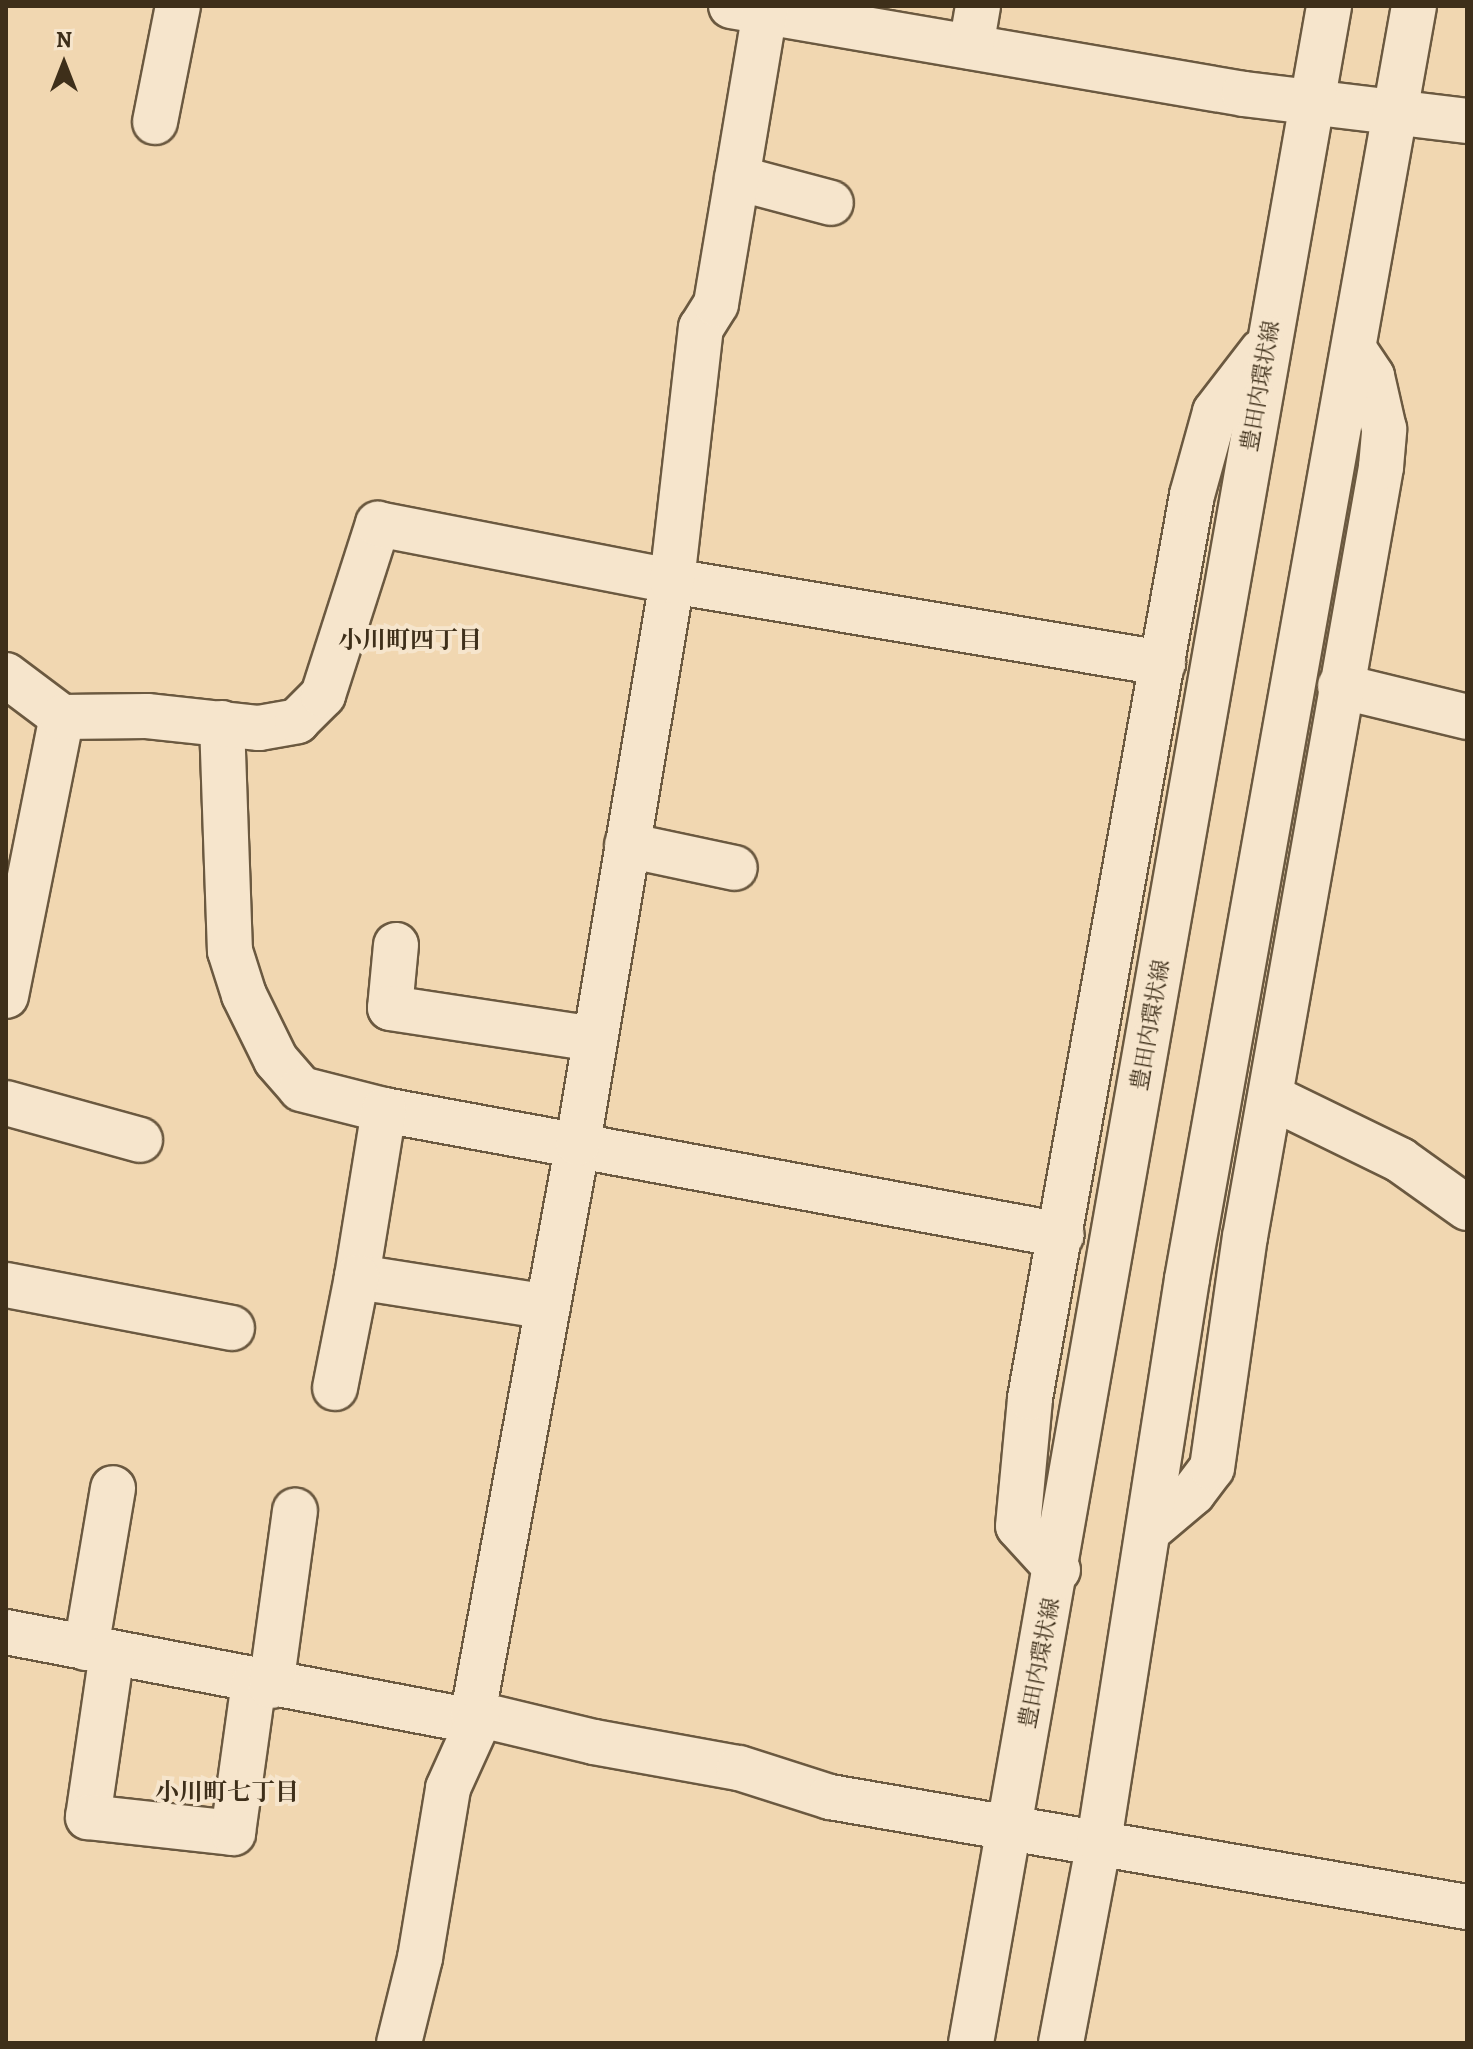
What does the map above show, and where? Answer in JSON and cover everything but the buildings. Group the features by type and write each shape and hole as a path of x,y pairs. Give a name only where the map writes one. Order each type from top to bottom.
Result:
{"street":[{"path":"155,122 178,6"},
{"name":"豊田内環状線","path":"971,2043 1007,1830 1058,1570 1267,345 1315,100 1329,6"},
{"path":"1061,2043 1099,1841 1187,1279 1355,351 1414,6"},
{"path":"399,2043 420,1958 448,1788 475,1718 578,1143 672,581 701,328 716,304 737,178 754,8 975,27 1244,94 1315,100 1467,121"},
{"path":"737,178 831,203"},
{"path":"1058,1570 1031,1545 1018,1526 1030,1398 1062,1235 1192,495 1215,412 1267,345"},
{"path":"1148,1531 1193,1493 1212,1468 1384,429 1372,376 1355,351"},
{"path":"6,675 62,717 147,716 259,728 297,721 323,695 378,524 672,581 1163,663"},
{"path":"1340,686 1467,717"},
{"path":"6,996 25,802 62,717"},
{"path":"222,723 230,951 244,995 276,1060 301,1089 384,1110 578,1143 1062,1235"},
{"path":"627,845 735,868"},
{"path":"1262,868 1296,947"},
{"path":"1124,885 1141,937 1161,966"},
{"path":"396,945 390,1008 595,1039"},
{"path":"1085,1105 1102,1071 1150,1033"},
{"path":"1271,1097 1400,1160 1467,1208"},
{"path":"6,1103 140,1140"},
{"path":"335,1388 384,1110"},
{"path":"357,1277 548,1307"},
{"path":"6,1285 232,1328"},
{"path":"113,1488 88,1817 233,1833 295,1511"},
{"path":"6,1632 262,1684 475,1718 739,1768 830,1797 1007,1830 1099,1841 1467,1907"}],"district":[{"name":"小川町四丁目","path":"410,641"},
{"name":"小川町七丁目","path":"227,1793"}]}
